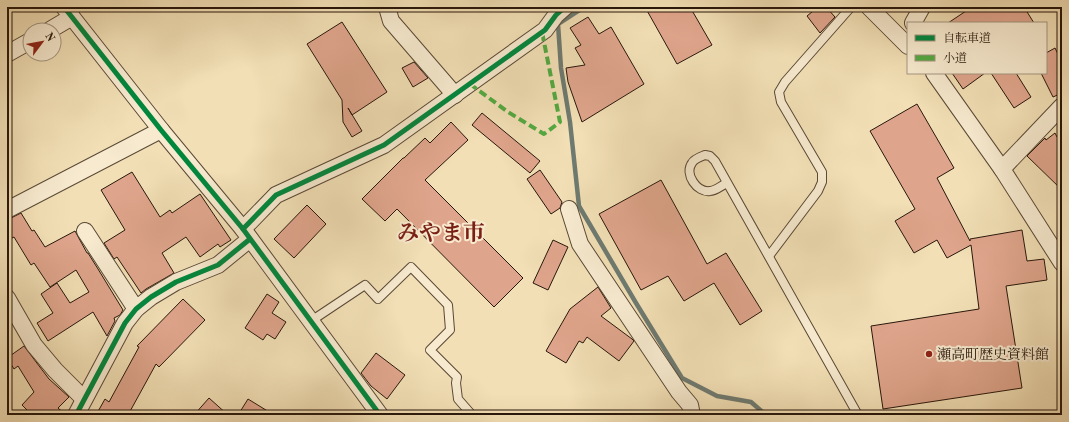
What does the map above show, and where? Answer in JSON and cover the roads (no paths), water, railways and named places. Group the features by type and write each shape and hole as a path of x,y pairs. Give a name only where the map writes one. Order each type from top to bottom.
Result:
{"street":[{"path":"387,7 391,21 455,95"},
{"path":"76,415 125,322 136,309 151,297 176,282 218,265 246,234 276,195 384,145 545,30 556,15 565,7"},
{"path":"869,7 906,39"},
{"path":"914,22 922,7"},
{"path":"58,22 68,12 161,130 246,234 380,415"},
{"path":"7,54 22,46"},
{"path":"935,74 1002,169 1062,263"},
{"path":"1002,169 1062,106"},
{"path":"7,210 161,130"},
{"path":"569,209 580,244 679,392 690,405 692,415"},
{"path":"85,231 136,309"},
{"path":"7,298 34,345 55,370 84,399"}],"lane":[{"path":"768,256 818,191 822,182 822,172 780,102 779,92 785,82 851,7"},
{"path":"727,183 711,192 699,188 694,183 690,173 690,166 693,161 705,155 710,156 715,161 858,415"},
{"path":"311,321 365,286 378,299 411,267 448,304 450,330 430,350 457,377 456,383 458,399 472,415"}],"waterway":[{"path":"584,7 558,24 561,68 570,122 579,206 682,378 717,396 751,402 766,415"}],"place":[{"name":"瀬高町歴史資料館","path":"929,354"}],"district":[{"name":"みやま市","path":"441,232"}]}
